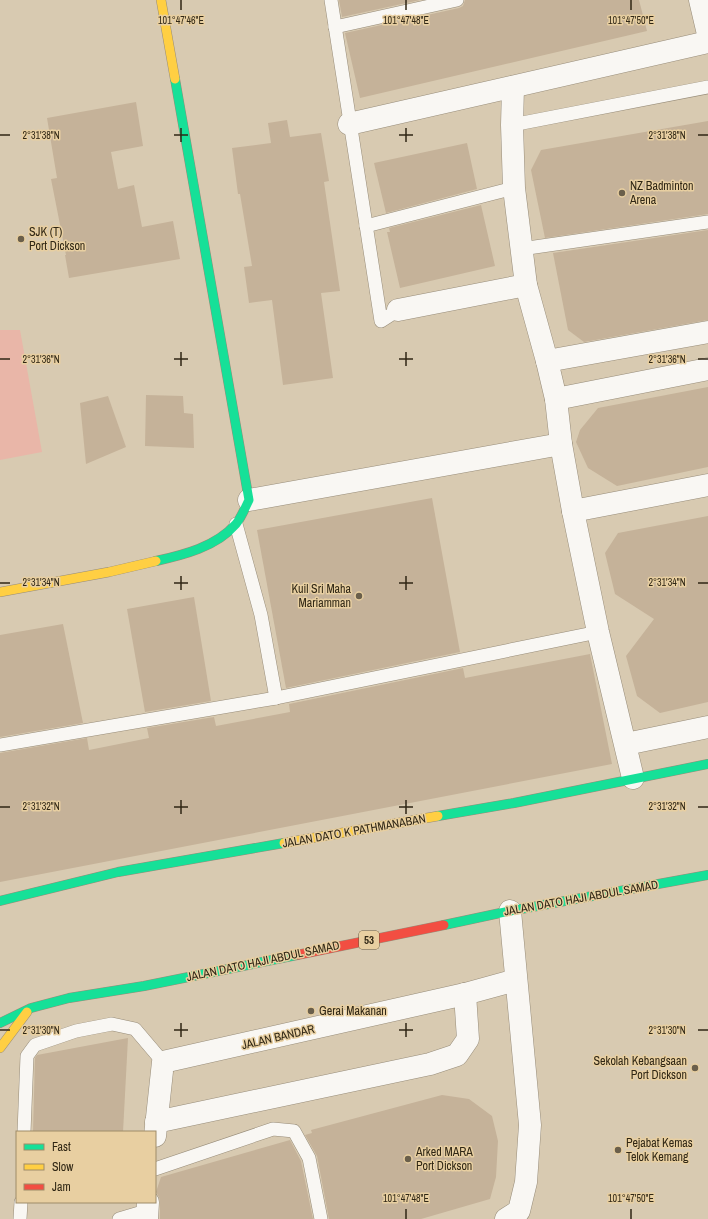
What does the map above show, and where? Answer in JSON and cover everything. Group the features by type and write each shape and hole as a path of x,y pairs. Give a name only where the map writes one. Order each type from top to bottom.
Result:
{"street":[{"path":"0,592 109,572 182,555 214,542 236,524 249,500 161,0"},
{"path":"700,0 708,34"},
{"path":"349,124 513,88 708,42"},
{"path":"513,88 512,125 514,188 526,285 556,399 561,444 573,511 598,632 633,778"},
{"path":"398,310 526,285"},
{"path":"547,361 708,332"},
{"path":"556,399 708,370"},
{"path":"249,500 561,444"},
{"path":"573,511 708,485"},
{"path":"626,744 708,727"},
{"name":"JALAN DATO K PATHMANABAN","path":"0,901 118,872 514,803 708,764"},
{"name":"JALAN DATO HAJI ABDUL SAMAD","path":"0,1023 31,1008 69,998 152,984 510,911 708,875"},
{"path":"506,1219 519,1211 526,1182 530,1125 510,911"},
{"name":"JALAN BANDAR","path":"163,1062 465,994 516,980"},
{"path":"163,1062 156,1129 430,1064 457,1055 468,1039 465,994"},
{"path":"0,1048 31,1008"}],"lane":[{"path":"331,0 349,124 381,321 398,310"},
{"path":"335,27 457,0"},
{"path":"512,125 708,87"},
{"path":"366,226 514,188"},
{"path":"522,249 708,222"},
{"path":"236,524 261,616 276,698"},
{"path":"0,745 276,698 598,632"},
{"path":"24,1131 27,1056 35,1045 76,1031 112,1024 135,1029 163,1062"},
{"path":"156,1169 273,1128 294,1130 309,1158 321,1219"},
{"path":"20,1219 21,1203"},
{"path":"119,1219 147,1211"}],"shaded area":[{"path":"0,330 20,330 42,452 0,460"}],"building":[{"path":"339,0 420,0 342,17"},
{"path":"465,0 639,0 647,31 360,98 345,33 459,8 463,6"},
{"path":"136,102 143,146 111,152 118,189 134,185 142,227 173,221 180,259 69,278 51,179 57,178 47,118"},
{"path":"287,120 290,137 321,133 329,181 324,182 340,291 321,293 333,378 283,385 272,300 249,303 244,267 252,266 240,194 238,194 232,148 271,143 268,123"},
{"name":"NZ Badminton Arena","path":"708,121 708,214 545,238 531,170 541,150"},
{"path":"467,143 477,189 386,213 374,163"},
{"path":"481,205 495,266 400,288 387,232 390,232 389,228"},
{"path":"708,230 708,320 584,342 568,330 553,253"},
{"path":"708,387 708,467 617,486 588,468 576,442 580,430 598,408"},
{"path":"146,395 183,396 184,413 193,414 194,448 145,446"},
{"path":"108,396 126,447 86,464 80,403"},
{"name":"Kuil Sri Maha Mariamman","path":"432,498 460,652 286,688 257,530"},
{"path":"708,516 708,702 660,713 637,696 626,656 654,619 615,594 605,553 618,533"},
{"path":"194,597 211,701 145,712 127,609"},
{"path":"63,624 83,723 0,737 0,635"},
{"path":"590,654 612,764 0,882 0,753 87,738 89,750 149,738 147,728 214,717 216,726 290,712 289,704 463,668 465,678"},
{"path":"128,1038 123,1131 33,1131 35,1058 37,1055"},
{"name":"Arked MARA Port Dickson","path":"442,1095 469,1099 492,1116 498,1141 496,1177 490,1199 421,1219 329,1219 317,1156 305,1135 312,1133 311,1130"},
{"path":"290,1140 301,1161 313,1219 160,1219 160,1202 156,1192 161,1177"}],"traffic: fast":[{"path":"156,561 188,553 219,539 236,524 249,500 175,79"},
{"path":"438,816 514,803 708,764"},
{"path":"0,901 118,872 284,843"},
{"path":"444,925 510,911 708,875"},
{"path":"0,1023 31,1008 69,998 144,986 297,955"}],"traffic: slow":[{"path":"161,0 175,79"},
{"path":"0,592 109,572 156,561"},
{"path":"284,843 438,816"},
{"path":"0,1048 27,1012"}],"traffic: jam":[{"path":"297,955 444,925"}],"place":[{"name":"NZ Badminton Arena","path":"622,193"},
{"name":"SJK (T) Port Dickson","path":"21,239"},
{"name":"Kuil Sri Maha Mariamman","path":"359,596"},
{"name":"Gerai Makanan","path":"311,1011"},
{"name":"Sekolah Kebangsaan Port Dickson","path":"695,1068"},
{"name":"Pejabat Kemas Telok Kemang","path":"618,1150"},
{"name":"Arked MARA Port Dickson","path":"408,1159"}]}
